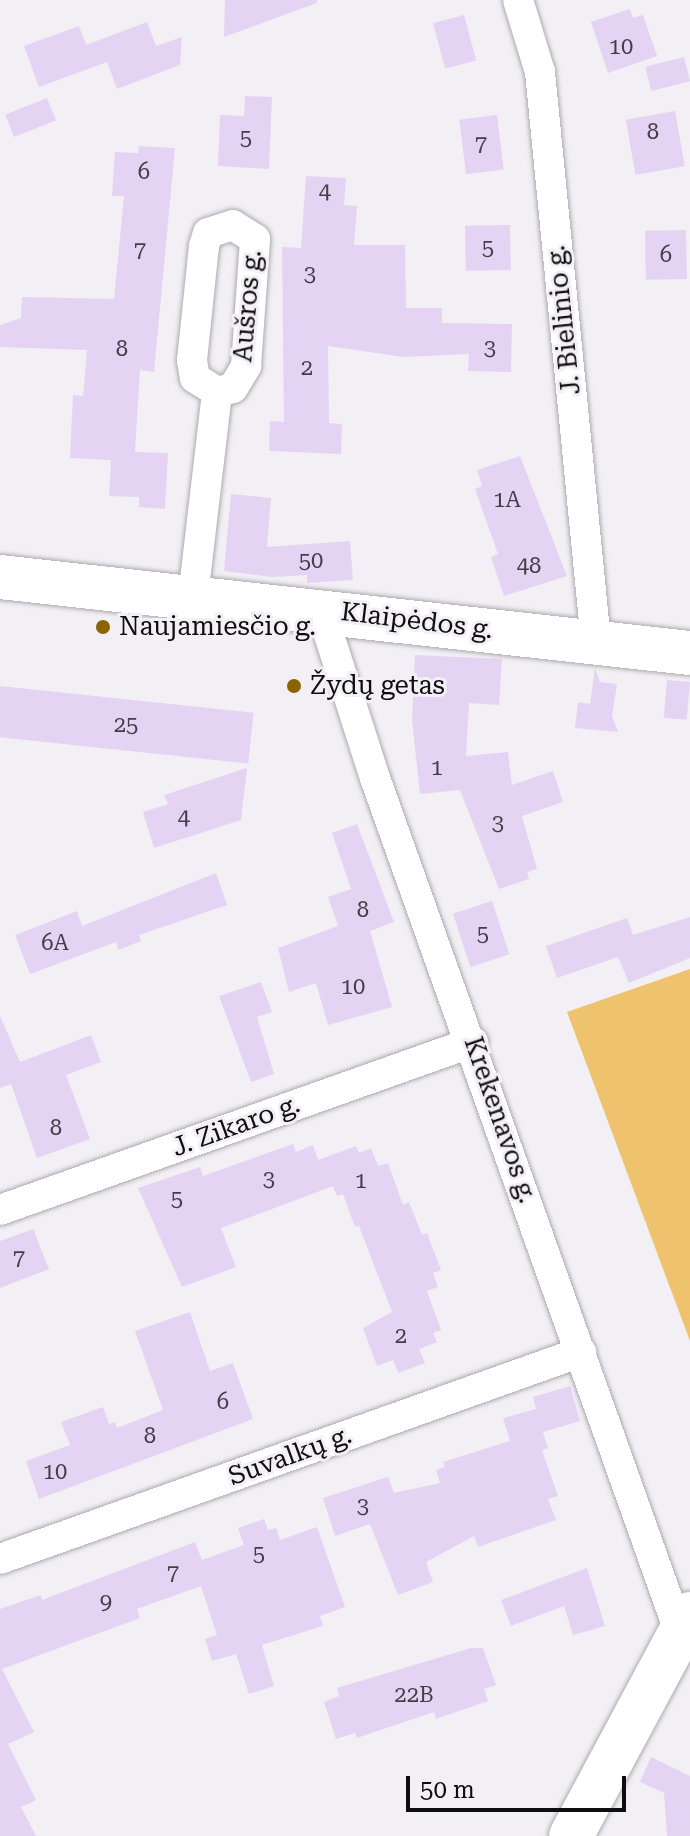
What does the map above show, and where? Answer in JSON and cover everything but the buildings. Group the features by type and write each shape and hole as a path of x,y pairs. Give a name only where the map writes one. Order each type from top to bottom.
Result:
{"main road":[{"name":"Klaipėdos g.","path":"0,577 690,653"},
{"path":"571,1836 684,1622"}],"street":[{"name":"J. Bielinio g.","path":"518,0 540,72 596,642"},
{"name":"Aušros g.","path":"233,225 255,239 246,366 233,388 217,392 195,378 192,360 204,246 208,233 233,225"},
{"name":"Aušros g.","path":"193,597 217,392"},
{"name":"Krekenavos g.","path":"321,610 375,778 473,1042 581,1352 684,1622"},
{"name":"J. Zikaro g.","path":"0,1210 473,1042"},
{"name":"Suvalkų g.","path":"0,1559 581,1352"}],"shaded area":[{"path":"690,969 690,1341 567,1012"}],"place":[{"name":"Naujamiesčio g.","path":"103,627"},
{"name":"Žydų getas","path":"294,686"}]}
